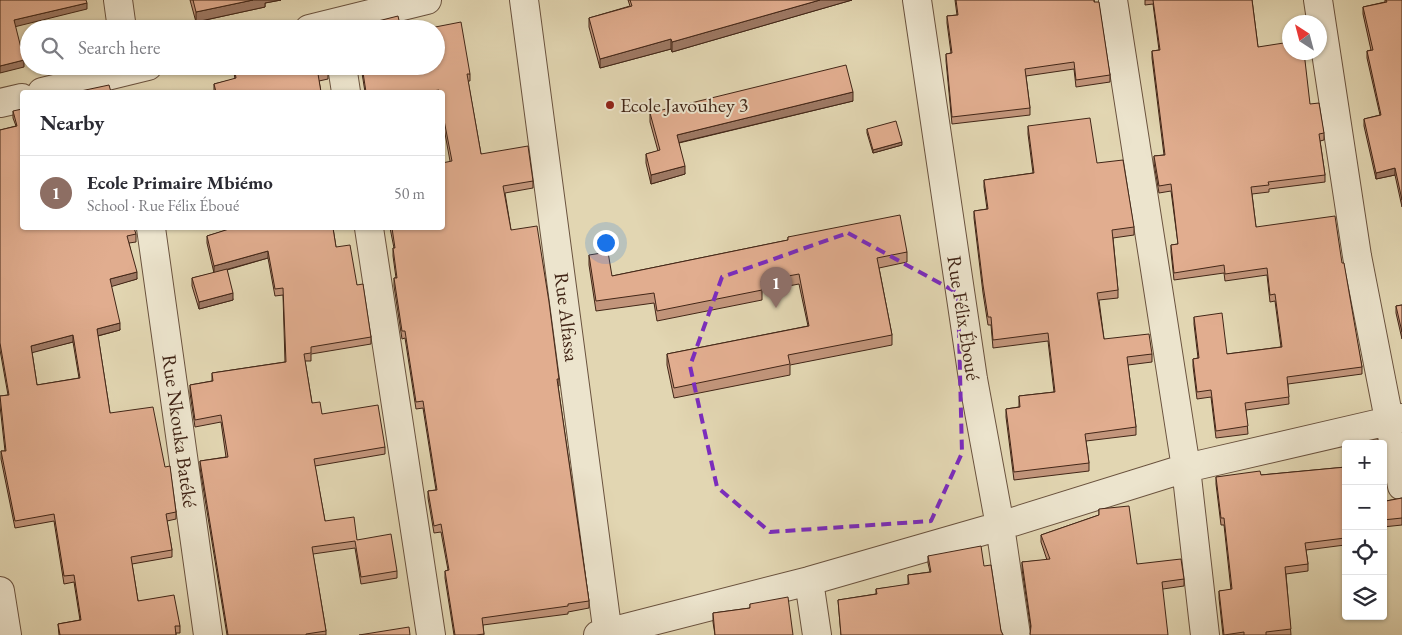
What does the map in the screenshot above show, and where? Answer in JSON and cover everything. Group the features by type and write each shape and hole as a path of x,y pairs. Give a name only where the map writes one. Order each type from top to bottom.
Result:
{"street":[{"path":"118,0 121,20"},
{"path":"328,20 427,0"},
{"name":"Rue Alfassa","path":"524,0 605,634"},
{"name":"Rue Félix Éboué","path":"917,0 973,379 1000,526 1016,635"},
{"path":"1113,0 1186,468 1205,635"},
{"path":"1318,0 1357,256 1395,420 1402,486"},
{"path":"52,90 129,75"},
{"path":"343,75 346,90"},
{"path":"0,103 20,98"},
{"name":"Rue Nkouka Batéké","path":"151,230 208,635"},
{"path":"369,230 431,635"},
{"path":"605,634 809,581 1000,526 1186,468 1395,420"},
{"path":"809,581 817,635"},
{"path":"0,591 7,635"}],"highlighted area":[{"path":"848,233 958,293 962,453 931,521 770,532 717,487 690,366 722,277"}],"building":[{"path":"0,0 86,0 87,3 14,20 20,44 20,61 0,66"},
{"path":"193,0 253,0 196,12"},
{"path":"630,0 820,0 672,42 671,39 600,59 589,18 632,6"},
{"path":"956,0 1094,0 1094,2 1099,2 1110,75 1076,80 1074,62 1025,69 1030,108 952,117 946,54 952,53 947,16 958,15"},
{"path":"1153,0 1252,0 1258,47 1282,43 1282,60 1305,60 1310,104 1319,103 1324,133 1319,134 1325,175 1268,182 1269,185 1251,187 1256,227 1335,216 1362,367 1287,377 1289,397 1245,403 1248,426 1216,431 1211,390 1197,392 1193,359 1199,358 1194,317 1222,313 1227,354 1282,347 1275,294 1270,295 1267,268 1225,274 1224,265 1174,273 1171,245 1178,244 1171,184 1159,186 1154,156 1165,155 1152,51 1160,50"},
{"path":"1386,0 1402,0 1402,200 1395,168 1376,173 1364,119 1381,115 1367,51 1373,50 1363,7 1387,2"},
{"path":"398,16 399,20 382,20"},
{"path":"461,22 470,74 467,74 481,154 528,146 533,181 503,186 511,230 537,226 589,601 568,604 568,606 482,618 484,634 476,635 455,635 445,571 449,570 441,524 434,526 428,491 437,490 423,401 416,402 405,331 402,331 394,278 397,278 392,230 445,230 445,162 452,161 445,125 445,90 366,90 363,75 445,75 445,25"},
{"path":"846,65 853,92 677,135 685,166 651,175 646,154 660,150 650,113"},
{"path":"236,75 318,75 321,90 216,90 214,84 236,78"},
{"path":"109,85 110,90 85,90"},
{"path":"20,109 20,230 135,230 136,234 127,236 137,272 110,279 120,323 97,329 110,413 153,407 165,467 170,466 176,512 166,514 172,550 131,557 138,601 174,595 180,626 175,626 176,635 60,635 58,624 81,620 74,575 64,576 54,514 15,521 1,451 6,451 0,396 9,395 0,343 0,130 17,126 13,111","holes":["73,335 80,378 37,385 31,346"]},
{"path":"1090,118 1097,163 1123,160 1134,227 1112,230 1118,290 1097,293 1104,339 1149,334 1152,354 1127,357 1136,427 1085,434 1089,463 1014,472 1006,409 1020,407 1019,396 1055,392 1048,333 993,340 991,317 988,317 983,285 974,211 988,209 984,180 1034,173 1028,126"},
{"path":"896,121 902,142 873,150 867,129"},
{"path":"900,215 907,252 877,258 892,335 788,355 790,364 674,388 667,354 809,326 799,274 761,281 762,290 657,311 654,293 596,301 589,255 608,252 612,276 788,240 788,237"},
{"path":"226,230 333,230 336,247 350,245 357,285 363,284 371,337 311,347 311,353 304,354 312,403 320,402 322,414 378,405 385,447 314,459 325,521 354,517 357,540 391,534 397,571 361,577 355,541 312,547 326,631 306,635 228,635 200,461 228,457 221,415 195,420 190,385 213,381 212,373 286,362 283,288 275,289 268,251 214,266 207,236"},
{"path":"227,269 233,293 199,302 192,278"},
{"path":"1402,305 1402,332 1396,306"},
{"path":"1342,467 1342,538 1305,543 1308,564 1285,567 1291,629 1266,632 1266,635 1244,635 1244,632 1224,635 1219,591 1232,589 1224,518 1221,518 1216,477 1260,471 1261,475"},
{"path":"1402,498 1402,518 1387,520 1387,501"},
{"path":"1129,506 1137,564 1181,559 1184,579 1162,582 1168,635 1030,635 1031,626 1022,562 1050,559 1041,535 1099,515 1099,509"},
{"path":"981,546 984,566 991,565 1003,635 841,635 838,600 877,594 876,589 909,584 908,575 931,572 928,556"},
{"path":"788,597 793,635 715,635 713,613 750,608 750,604"},
{"path":"409,627 410,635 359,635"}],"place":[{"name":"Ecole Javouhey 3","path":"610,105"},
{"name":"Ecole Primaire Mbiémo","path":"776,308"}]}
